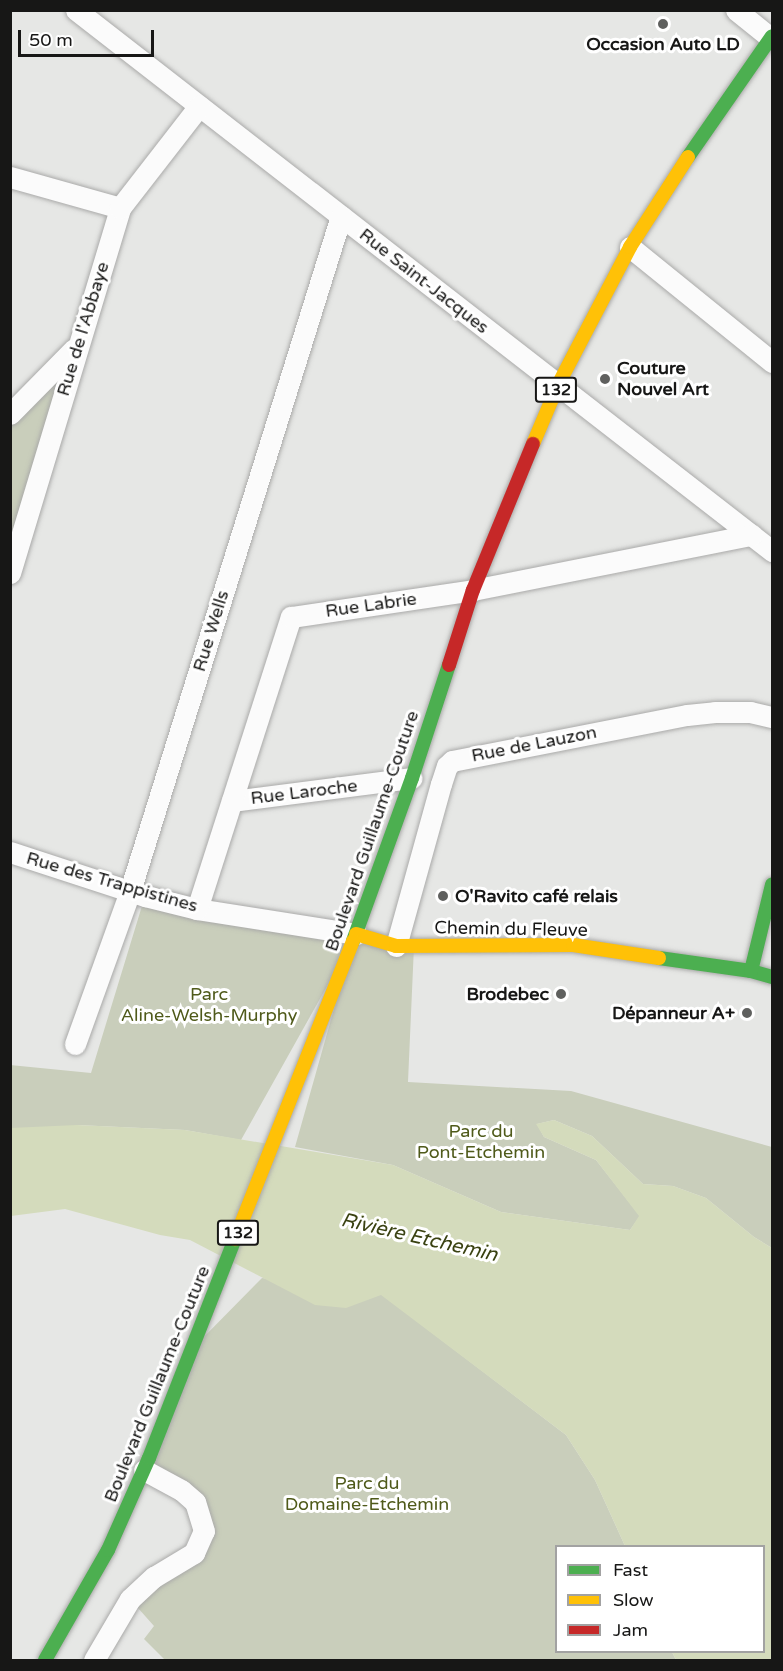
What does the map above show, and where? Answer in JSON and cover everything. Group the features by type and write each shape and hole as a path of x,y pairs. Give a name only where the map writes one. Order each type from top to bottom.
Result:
{"main road":[{"name":"Boulevard Guillaume-Couture","path":"45,1660 108,1550 144,1470 190,1356 356,934 412,778 473,590 558,384 630,247 675,173 772,38"},
{"path":"751,971 772,885"},
{"name":"Chemin du Fleuve","path":"356,934 396,946 573,945 751,971 772,977"}],"street":[{"name":"Rue Saint-Jacques","path":"76,10 772,551"},
{"path":"736,10 772,38"},
{"name":"Rue de l'Abbaye","path":"10,573 120,208 199,106"},
{"path":"10,177 120,208"},
{"name":"Rue Wells","path":"75,1044 130,891 341,216"},
{"path":"630,247 772,362"},
{"path":"10,414 77,346"},
{"name":"Rue Labrie","path":"197,909 291,617 473,590 752,535"},
{"name":"Rue de Lauzon","path":"396,946 441,784 447,766 452,761 687,715 750,712 772,717"},
{"name":"Rue Laroche","path":"232,801 412,778"},
{"name":"Rue des Trappistines","path":"10,852 130,891 197,909 356,934"},
{"path":"94,1660 130,1599 154,1577 194,1553 204,1532 195,1502 181,1490 144,1470"}],"green space":[{"path":"77,347 20,541 11,529 10,414"},
{"path":"145,896 414,946 408,1082 571,1091 772,1147 772,1248 754,1237 706,1198 673,1186 643,1184 592,1136 554,1120 537,1124 544,1137 596,1160 640,1216 630,1230 501,1212 393,1165 295,1147 354,938 241,1140 185,1130 77,1125 11,1189 10,1065 91,1073"},
{"name":"Parc du Domaine-Etchemin","path":"262,1278 381,1294 566,1435 595,1480 625,1545 555,1545 555,1653 672,1653 676,1660 165,1660 144,1639 154,1626 130,1599 194,1553 195,1502 140,1482 194,1347"}],"water":[{"name":"Rivière Etchemin","path":"554,1120 592,1136 643,1184 673,1186 706,1198 754,1237 772,1248 772,1660 676,1660 672,1653 765,1653 765,1545 625,1545 595,1480 566,1435 381,1295 346,1308 315,1305 190,1240 160,1235 65,1209 11,1216 10,1128 77,1125 185,1130 393,1165 501,1212 630,1230 639,1216 596,1160 544,1137 536,1124"}],"traffic: fast":[{"path":"688,157 772,36"},
{"path":"353,941 412,778 449,665"},
{"path":"751,971 772,885"},
{"path":"659,958 751,971 772,977"},
{"path":"45,1660 108,1550 149,1458 235,1239"}],"traffic: slow":[{"path":"533,444 558,385 630,247 688,157"},
{"path":"356,934 396,946 573,945 659,958"},
{"path":"235,1239 353,941"}],"traffic: jam":[{"path":"449,665 473,590 533,444"}],"place":[{"name":"Occasion Auto LD","path":"663,24"},
{"name":"Couture Nouvel Art","path":"605,379"},
{"name":"O'Ravito café relais","path":"443,896"},
{"name":"Brodebec","path":"561,994"},
{"name":"Dépanneur A+","path":"747,1013"}],"park label":[{"name":"Parc Aline-Welsh-Murphy","path":"209,1005"},
{"name":"Parc du Pont-Etchemin","path":"481,1142"}]}
